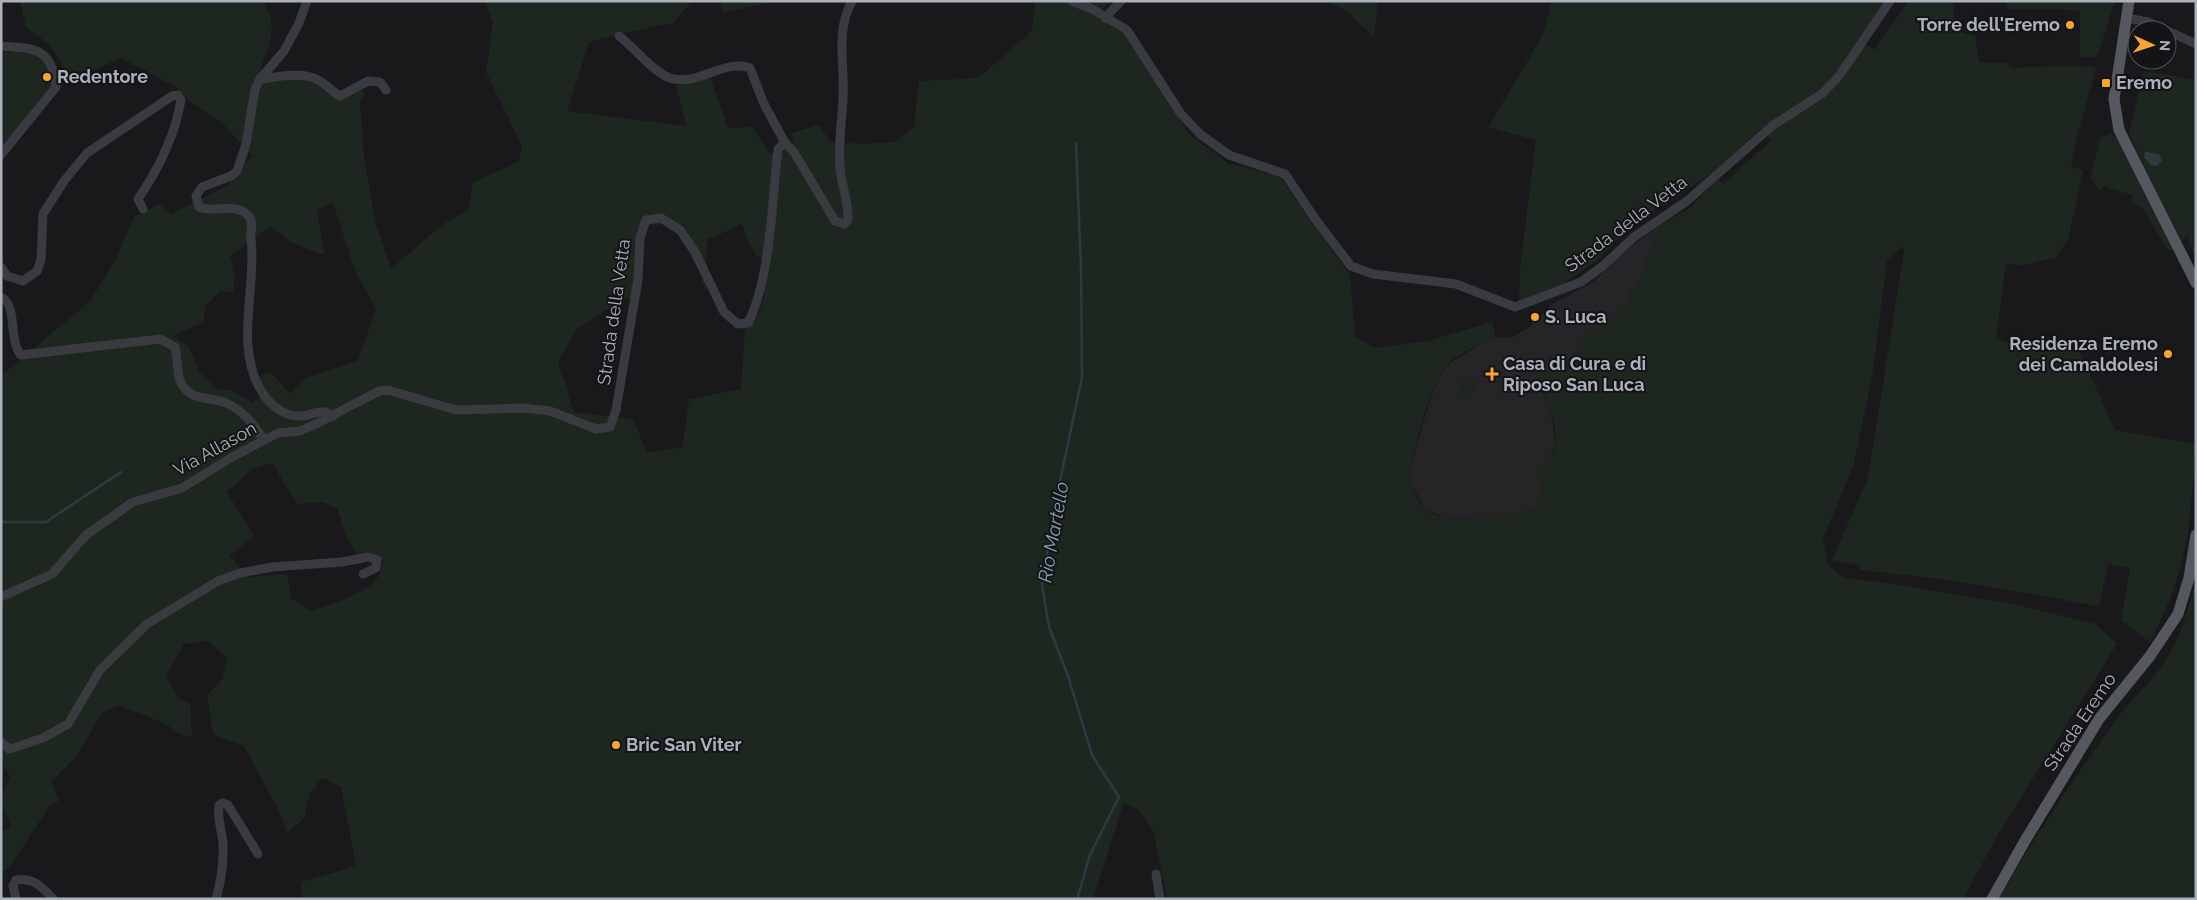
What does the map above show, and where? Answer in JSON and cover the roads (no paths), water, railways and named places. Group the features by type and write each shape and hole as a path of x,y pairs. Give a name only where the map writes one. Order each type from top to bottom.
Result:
{"main road":[{"path":"2129,1 2114,99 2119,130 2196,283"},
{"name":"Strada Eremo","path":"1992,899 2026,838 2099,719 2156,648 2178,614 2189,578 2196,536"}],"street":[{"path":"307,1 301,18 284,51 260,79 255,89 246,144 237,171 231,176 202,186 196,196 200,207 208,210 237,208 246,212 252,221 250,237 253,250 248,320 249,349 252,369 258,387 270,403 282,411 302,416 322,411 330,414 332,417"},
{"path":"620,36 636,49 653,69 672,79 688,80 733,67 743,66 750,68 764,104 786,143 794,152 831,217 838,224 844,224 848,220 848,212 840,167 843,99 841,34 847,11 852,1"},
{"name":"Strada della Vetta","path":"1072,1 1092,9 1129,33 1181,114 1191,126 1229,155 1280,172 1289,178 1316,220 1351,266 1373,274 1456,284 1515,306 1581,282 1603,266 1634,237 1687,201 1772,126 1823,93 1839,76 1890,1"},
{"path":"1105,18 1121,1"},
{"path":"2127,18 2148,22 2196,44"},
{"path":"1,46 23,47 33,49 42,54 50,61 54,70 56,87 1,155"},
{"path":"260,79 306,75 320,81 332,92 340,96 368,81 380,82 386,90"},
{"path":"1,267 6,276 23,281 36,271 41,260 43,214 81,160 87,153 172,96 178,95 181,100 179,113 155,175 138,199 143,209"},
{"name":"Strada della Vetta","path":"379,391 388,390 456,410 524,408 550,411 596,429 610,427 616,410 638,279 640,238 646,220 661,218 680,230 695,252 724,312 738,324 748,322 755,310 765,261 778,149 786,143"},
{"path":"1,297 7,299 10,306 15,342 21,354 160,339 175,347 179,363 179,379 190,394 207,400 224,402 239,410 253,424 264,440"},
{"name":"Via Allason","path":"1,597 52,574 86,536 133,502 182,488 232,457 278,433 300,431 332,417 379,391"},
{"path":"1,742 9,748 13,748 43,738 62,729 74,716 100,670 146,624 218,581 272,567 342,562 368,558 377,560 376,568 363,574"},
{"path":"216,899 223,861 223,842 218,813 219,805 223,803 228,805 258,854"},
{"path":"1156,874 1160,899"},
{"path":"16,899 13,886 16,880 23,879 32,881 45,889 52,899"}],"waterway":[{"name":"Rio Martello","path":"1076,143 1081,268 1082,377 1055,505 1042,585 1049,627 1068,676 1092,755 1119,797 1090,855 1077,899"},
{"path":"1,522 46,522 121,472"}],"place":[{"name":"Torre dell'Eremo","path":"2070,25"},
{"name":"Redentore","path":"47,77"},
{"name":"Eremo","path":"2106,83"},
{"name":"S. Luca","path":"1535,317"},
{"name":"Residenza Eremo dei Camaldolesi","path":"2168,354"},
{"name":"Casa di Cura e di Riposo San Luca","path":"1492,374"},
{"name":"Bric San Viter","path":"616,745"}]}
